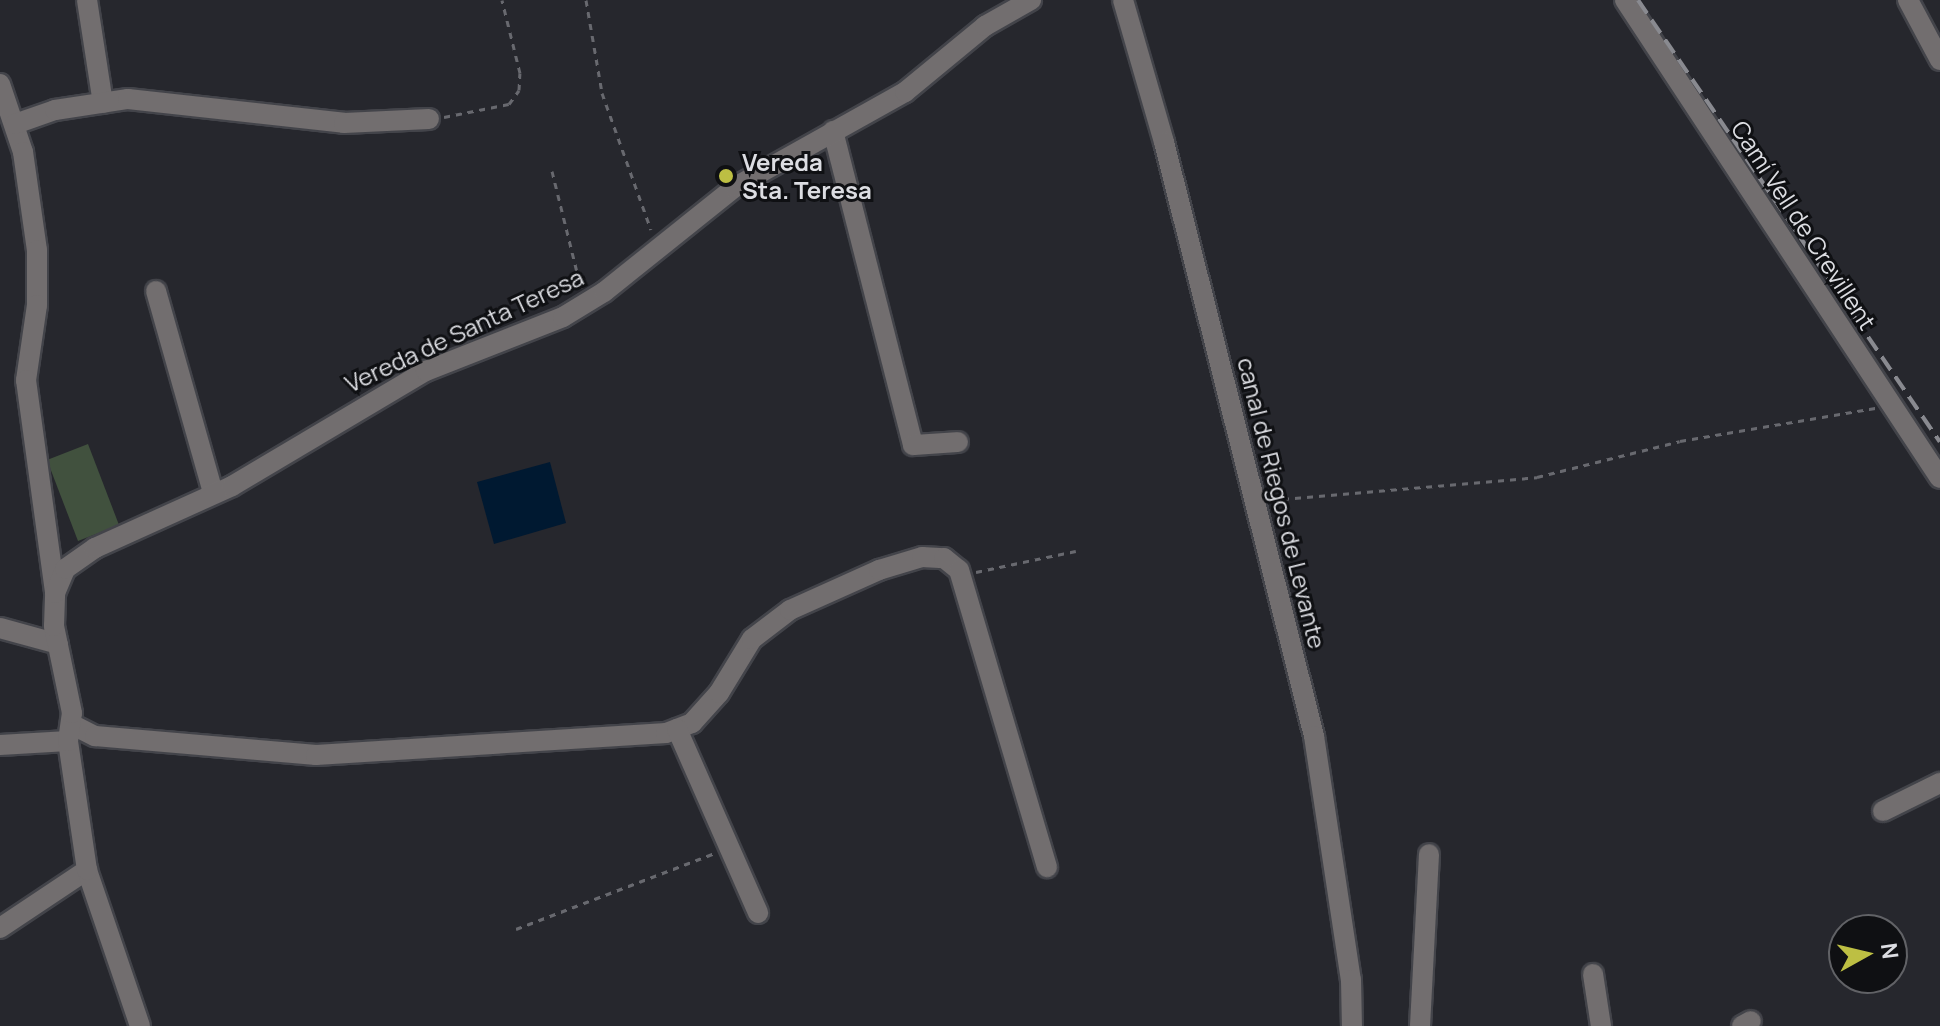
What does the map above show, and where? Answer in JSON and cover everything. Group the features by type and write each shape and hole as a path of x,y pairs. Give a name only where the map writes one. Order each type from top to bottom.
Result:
{"street":[{"path":"87,0 103,103"},
{"name":"Vereda de Santa Teresa","path":"55,593 65,569 95,548 213,493 426,371 505,343 585,303 735,187 905,92 985,26 1031,0"},
{"name":"canal de Riegos de Levante","path":"1123,0 1314,736 1351,980 1352,1026"},
{"name":"Camí Vell de Crevillent","path":"1625,0 1940,478"},
{"path":"1908,0 1940,60"},
{"path":"0,84 15,124 37,250 37,305 26,380 28,425 55,593 58,644 87,870 140,1026"},
{"path":"15,124 128,99 344,123 429,119"},
{"path":"833,131 913,445 958,442"},
{"path":"156,291 213,493"},
{"path":"0,745 69,733 316,755 613,739 677,729 692,723 719,693 752,639 813,595 922,557 944,558 961,576 1047,867"},
{"path":"0,628 58,644"},
{"path":"677,729 758,913"},
{"path":"1883,811 1940,783"},
{"path":"1420,1026 1429,854"},
{"path":"0,928 87,870"},
{"path":"1593,974 1601,1026"}],"path":[{"path":"429,119 509,104 519,90 502,0"},
{"path":"586,0 602,93 658,248"},
{"path":"552,171 585,303"},
{"path":"1256,503 1537,477 1680,441 1890,405"},
{"path":"961,576 1076,551"},
{"path":"516,929 729,848"}],"green space":[{"path":"88,444 119,525 78,541 47,460"}],"water":[{"path":"550,462 566,523 494,544 477,482"}],"railway":[{"path":"1638,0 1940,442"}],"place":[{"name":"Vereda Sta. Teresa","path":"726,176"}]}
